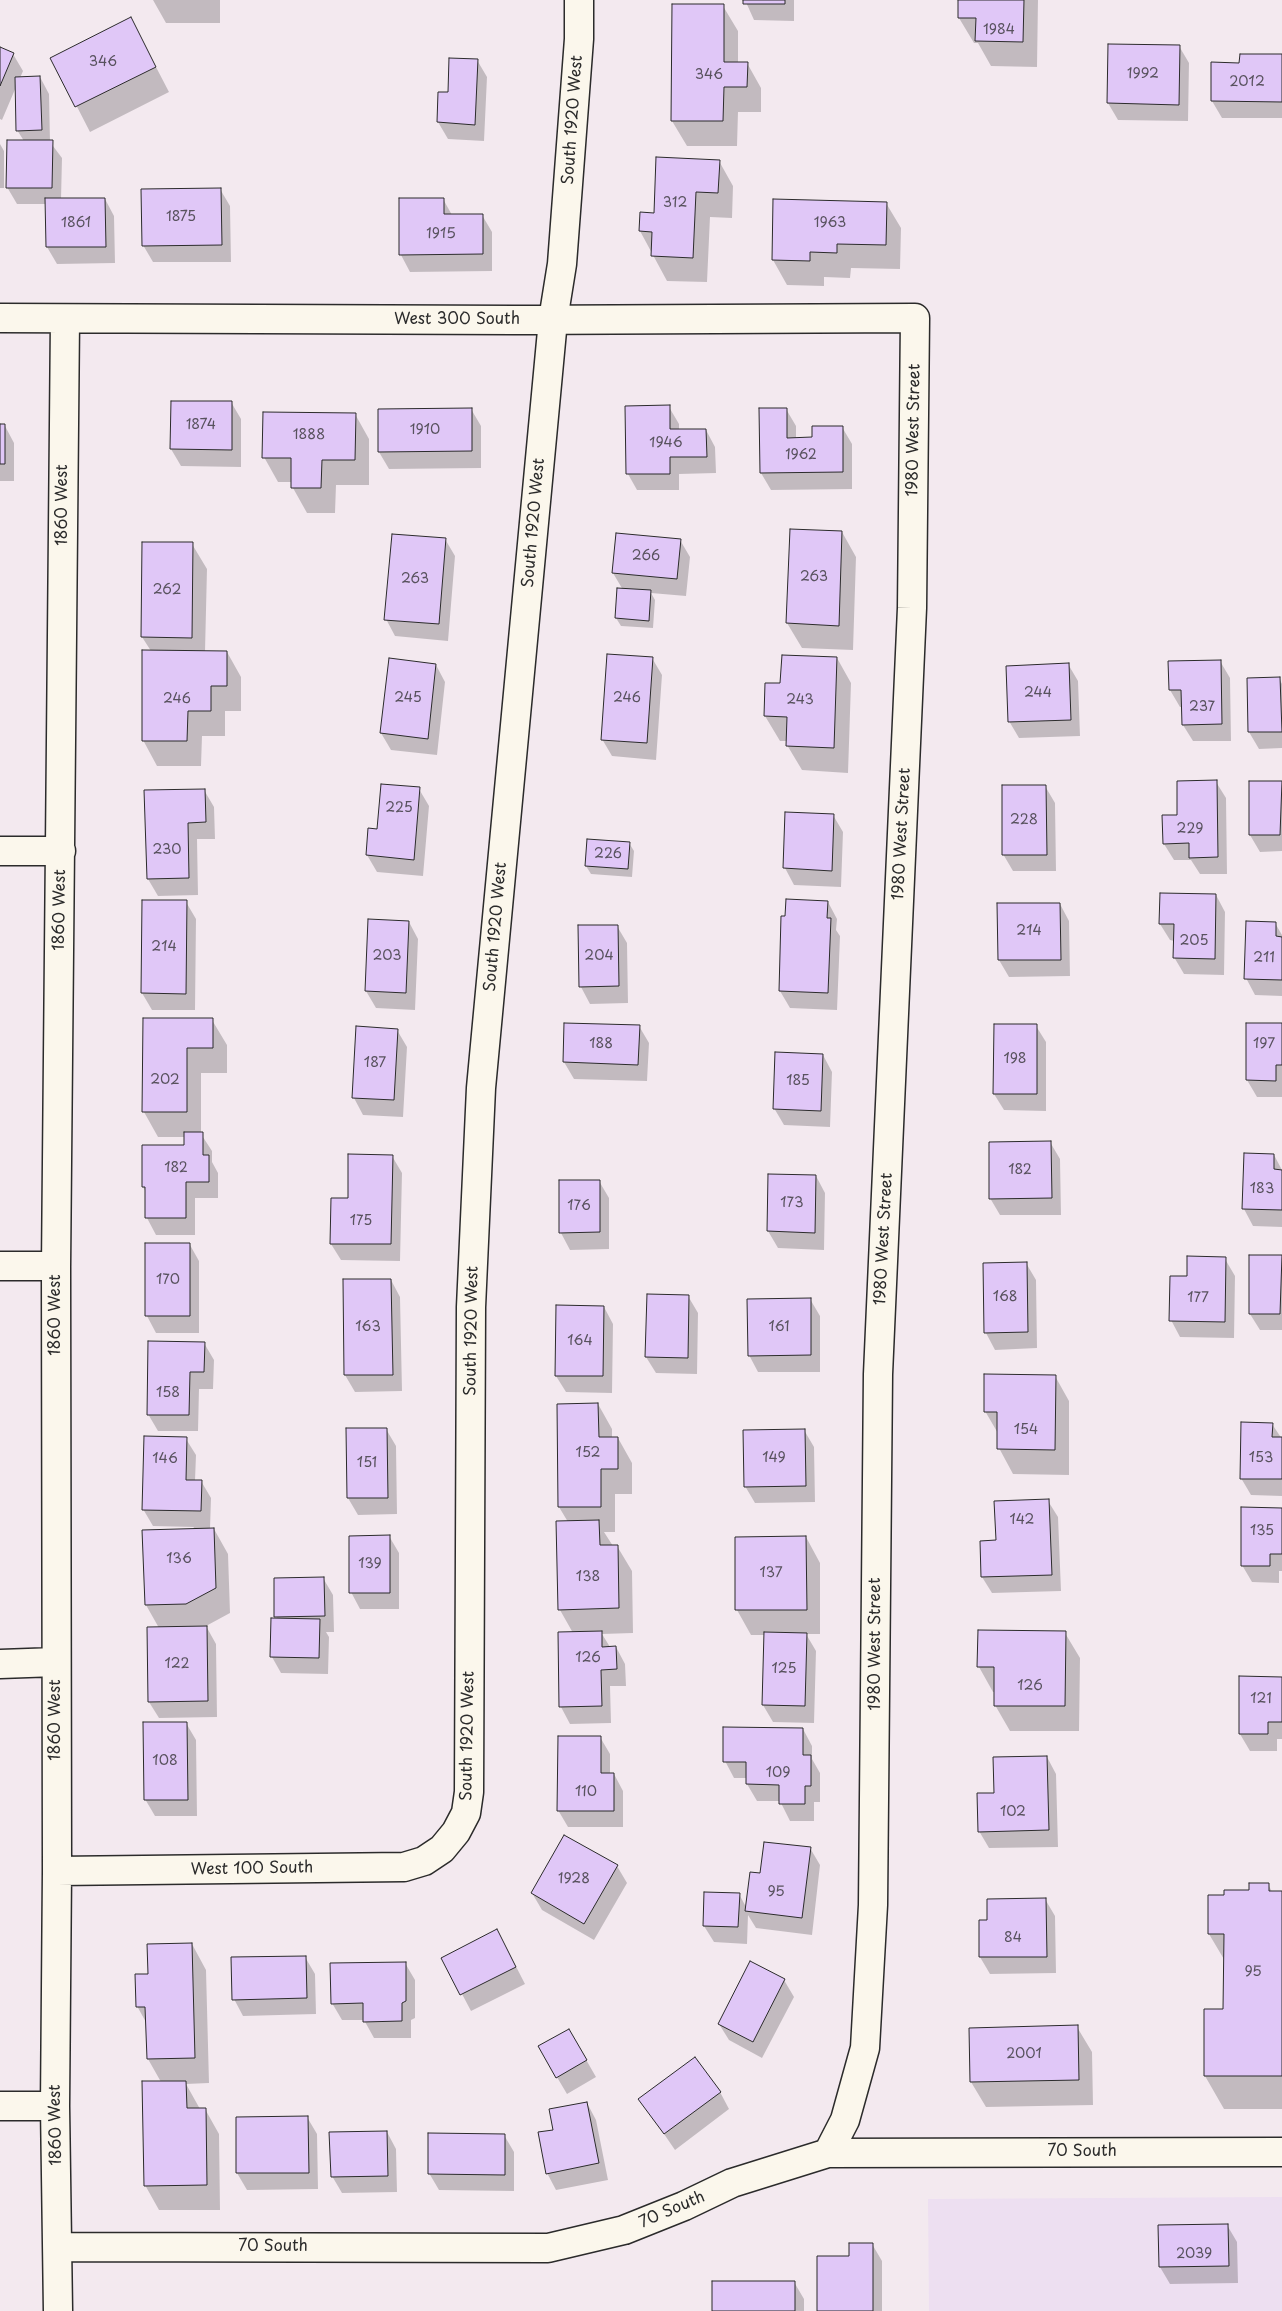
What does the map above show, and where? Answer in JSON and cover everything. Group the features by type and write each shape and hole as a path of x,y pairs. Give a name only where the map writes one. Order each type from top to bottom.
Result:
{"street":[{"name":"South 1920 West","path":"442,1849 460,1826 466,1813 469,1792 471,1308 481,1088 553,320 562,264 579,39 579,0"},
{"name":"West 300 South","path":"0,318 553,320 915,318"},
{"name":"1860 West","path":"58,2311 55,2106 58,1872 56,1266 64,318"},
{"name":"1980 West Street","path":"828,2154 845,2120 865,2048 873,1905 878,1374 912,608 915,318"},
{"path":"0,851 61,851"},
{"path":"0,1266 56,1266"},
{"path":"0,1664 56,1662"},
{"name":"West 100 South","path":"58,1872 404,1867 424,1861 442,1849"},
{"path":"0,2106 55,2106"},
{"name":"70 South","path":"58,2247 548,2248 624,2230 684,2206 732,2183 828,2154 1282,2152"}],"shaded area":[{"path":"1282,2197 1282,2311 929,2311 928,2199"}],"building":[{"path":"743,0 785,0 785,4 743,4"},
{"path":"958,0 1024,0 1023,42 975,41 976,18 958,18"},
{"path":"672,4 724,4 724,62 748,62 747,87 724,87 723,121 671,121"},
{"path":"131,17 156,67 75,107 50,58"},
{"path":"1108,44 1180,45 1179,105 1107,103"},
{"path":"0,47 14,53 0,86"},
{"path":"1240,54 1282,54 1282,102 1211,101 1211,62 1239,63"},
{"path":"449,58 478,59 475,125 437,122 438,92 448,92"},
{"path":"40,76 42,130 16,131 15,77"},
{"path":"7,140 53,140 52,188 6,188"},
{"path":"656,157 720,160 718,193 696,192 693,258 651,256 652,232 639,231 640,212 654,213"},
{"path":"221,188 222,245 142,246 141,189"},
{"path":"45,198 105,198 106,247 46,247"},
{"path":"399,198 444,198 444,214 483,214 483,254 399,255"},
{"path":"773,199 887,202 886,245 837,244 837,253 810,252 810,261 772,260"},
{"path":"171,401 232,401 232,450 170,449"},
{"path":"670,405 670,429 706,429 707,457 670,457 670,474 626,474 625,406"},
{"path":"472,408 472,451 378,452 378,409"},
{"path":"759,408 787,408 787,438 812,437 812,426 843,426 843,472 760,473"},
{"path":"263,412 356,413 355,460 322,460 321,488 291,488 291,458 262,458"},
{"path":"0,424 5,424 5,464 0,464"},
{"path":"790,529 842,531 839,626 786,623"},
{"path":"616,533 681,539 677,579 612,573"},
{"path":"392,534 446,538 439,624 384,620"},
{"path":"142,542 193,542 192,638 141,637"},
{"path":"617,588 651,590 649,621 615,618"},
{"path":"142,650 227,651 227,686 211,686 211,711 188,711 187,741 142,741"},
{"path":"607,654 653,657 647,743 601,740"},
{"path":"782,655 837,657 834,748 786,746 787,717 764,716 765,683 780,683"},
{"path":"389,658 436,664 428,739 380,733"},
{"path":"1221,660 1222,724 1182,725 1181,690 1169,690 1168,661"},
{"path":"1069,663 1071,720 1008,722 1006,666"},
{"path":"1280,677 1282,732 1248,732 1247,678"},
{"path":"1217,780 1218,857 1189,858 1189,843 1163,844 1162,815 1177,815 1177,781"},
{"path":"1249,781 1282,781 1280,835 1249,835"},
{"path":"381,784 420,787 414,860 366,855 368,828 377,829"},
{"path":"1002,785 1046,785 1047,855 1002,855"},
{"path":"205,789 206,822 188,823 189,878 147,879 144,790"},
{"path":"785,812 834,814 832,871 783,868"},
{"path":"587,839 630,842 628,869 585,866"},
{"path":"1160,893 1216,894 1215,959 1173,958 1174,924 1159,924"},
{"path":"786,899 828,901 827,918 831,918 828,993 779,991 781,916 785,916"},
{"path":"142,900 187,900 186,994 141,993"},
{"path":"997,903 1060,903 1061,960 998,960"},
{"path":"368,919 409,921 406,993 365,991"},
{"path":"1246,921 1276,922 1276,936 1282,937 1282,980 1244,979"},
{"path":"578,925 618,925 619,986 579,987"},
{"path":"143,1018 213,1018 213,1048 187,1048 187,1112 142,1112"},
{"path":"564,1023 640,1025 638,1065 563,1062"},
{"path":"1246,1023 1282,1023 1282,1065 1276,1065 1276,1081 1246,1080"},
{"path":"994,1024 1037,1024 1037,1094 993,1094"},
{"path":"356,1026 398,1029 394,1100 352,1098"},
{"path":"775,1052 823,1054 821,1111 773,1109"},
{"path":"184,1132 203,1132 203,1155 209,1155 209,1182 186,1182 186,1218 145,1218 145,1187 142,1187 142,1145 184,1145"},
{"path":"1051,1141 1052,1198 989,1199 989,1142"},
{"path":"1244,1153 1274,1154 1274,1169 1282,1170 1282,1210 1242,1209"},
{"path":"348,1154 393,1155 391,1244 330,1244 331,1198 348,1198"},
{"path":"768,1174 816,1175 815,1233 767,1231"},
{"path":"559,1180 600,1180 600,1232 559,1233"},
{"path":"145,1243 190,1243 190,1316 145,1316"},
{"path":"1249,1255 1282,1255 1280,1314 1249,1314"},
{"path":"1187,1256 1226,1257 1225,1322 1169,1321 1170,1276 1187,1276"},
{"path":"1027,1262 1028,1332 984,1333 983,1263"},
{"path":"343,1279 391,1279 393,1375 344,1375"},
{"path":"647,1294 689,1295 688,1358 645,1357"},
{"path":"811,1298 811,1355 748,1356 747,1299"},
{"path":"556,1305 604,1306 603,1376 555,1376"},
{"path":"148,1341 205,1342 204,1372 190,1372 189,1415 147,1415"},
{"path":"984,1374 1056,1375 1055,1450 997,1449 997,1412 984,1412"},
{"path":"598,1403 599,1437 618,1437 618,1469 601,1469 601,1507 558,1507 557,1404"},
{"path":"1241,1422 1273,1423 1272,1437 1282,1437 1282,1479 1240,1479"},
{"path":"346,1428 387,1428 388,1498 347,1498"},
{"path":"805,1429 806,1486 744,1487 743,1430"},
{"path":"144,1436 187,1437 186,1480 202,1480 201,1511 142,1510"},
{"path":"1049,1499 1052,1575 981,1577 980,1541 996,1540 994,1501"},
{"path":"1241,1507 1282,1508 1282,1554 1270,1554 1270,1566 1241,1566"},
{"path":"599,1520 600,1545 618,1545 619,1608 558,1610 556,1521"},
{"path":"214,1528 216,1588 186,1604 145,1605 142,1530"},
{"path":"390,1535 390,1593 349,1593 349,1536"},
{"path":"806,1536 807,1610 735,1610 735,1537"},
{"path":"324,1577 325,1616 274,1617 274,1578"},
{"path":"271,1618 320,1619 319,1658 270,1657"},
{"path":"207,1626 208,1701 148,1702 147,1627"},
{"path":"978,1630 1066,1631 1065,1706 994,1706 994,1667 977,1667"},
{"path":"602,1631 602,1647 616,1646 617,1669 601,1670 602,1706 559,1707 558,1632"},
{"path":"764,1632 807,1633 805,1706 762,1705"},
{"path":"1239,1676 1282,1677 1282,1722 1268,1722 1268,1734 1239,1734"},
{"path":"143,1722 187,1722 188,1800 144,1800"},
{"path":"723,1727 803,1728 803,1755 811,1755 811,1786 805,1786 805,1804 779,1804 779,1785 746,1784 746,1762 723,1762"},
{"path":"558,1736 601,1736 601,1773 614,1773 614,1811 557,1811"},
{"path":"1047,1756 1049,1830 978,1832 977,1793 994,1793 993,1757"},
{"path":"564,1835 618,1865 584,1924 531,1893"},
{"path":"764,1842 811,1847 802,1918 745,1911 750,1872 760,1873"},
{"path":"1249,1883 1269,1883 1269,1891 1282,1891 1282,2076 1204,2076 1204,2009 1223,2009 1224,1934 1208,1934 1208,1895 1224,1895 1224,1890 1249,1890"},
{"path":"704,1892 740,1893 738,1927 703,1926"},
{"path":"1046,1898 1047,1957 979,1957 979,1920 987,1920 987,1899"},
{"path":"497,1929 516,1967 460,1995 441,1958"},
{"path":"192,1943 195,2058 147,2059 145,2007 136,2007 135,1974 148,1974 147,1944"},
{"path":"306,1956 307,1998 232,2000 231,1957"},
{"path":"750,1961 785,1979 753,2042 718,2024"},
{"path":"406,1962 406,2001 402,2003 402,2021 363,2022 363,2003 331,2004 330,1963"},
{"path":"1078,2025 1079,2080 970,2082 969,2028"},
{"path":"569,2029 587,2060 556,2078 538,2046"},
{"path":"695,2057 721,2092 664,2134 638,2099"},
{"path":"142,2081 186,2081 187,2108 206,2108 207,2185 144,2186"},
{"path":"587,2102 599,2163 546,2174 538,2132 553,2130 549,2109"},
{"path":"308,2116 309,2173 236,2173 236,2117"},
{"path":"387,2131 388,2176 331,2177 329,2132"},
{"path":"428,2133 505,2134 505,2175 428,2174"},
{"path":"1228,2224 1229,2266 1159,2267 1158,2225"},
{"path":"849,2243 873,2243 873,2311 817,2311 817,2256 849,2256"},
{"path":"712,2281 795,2281 795,2311 712,2311"}]}
